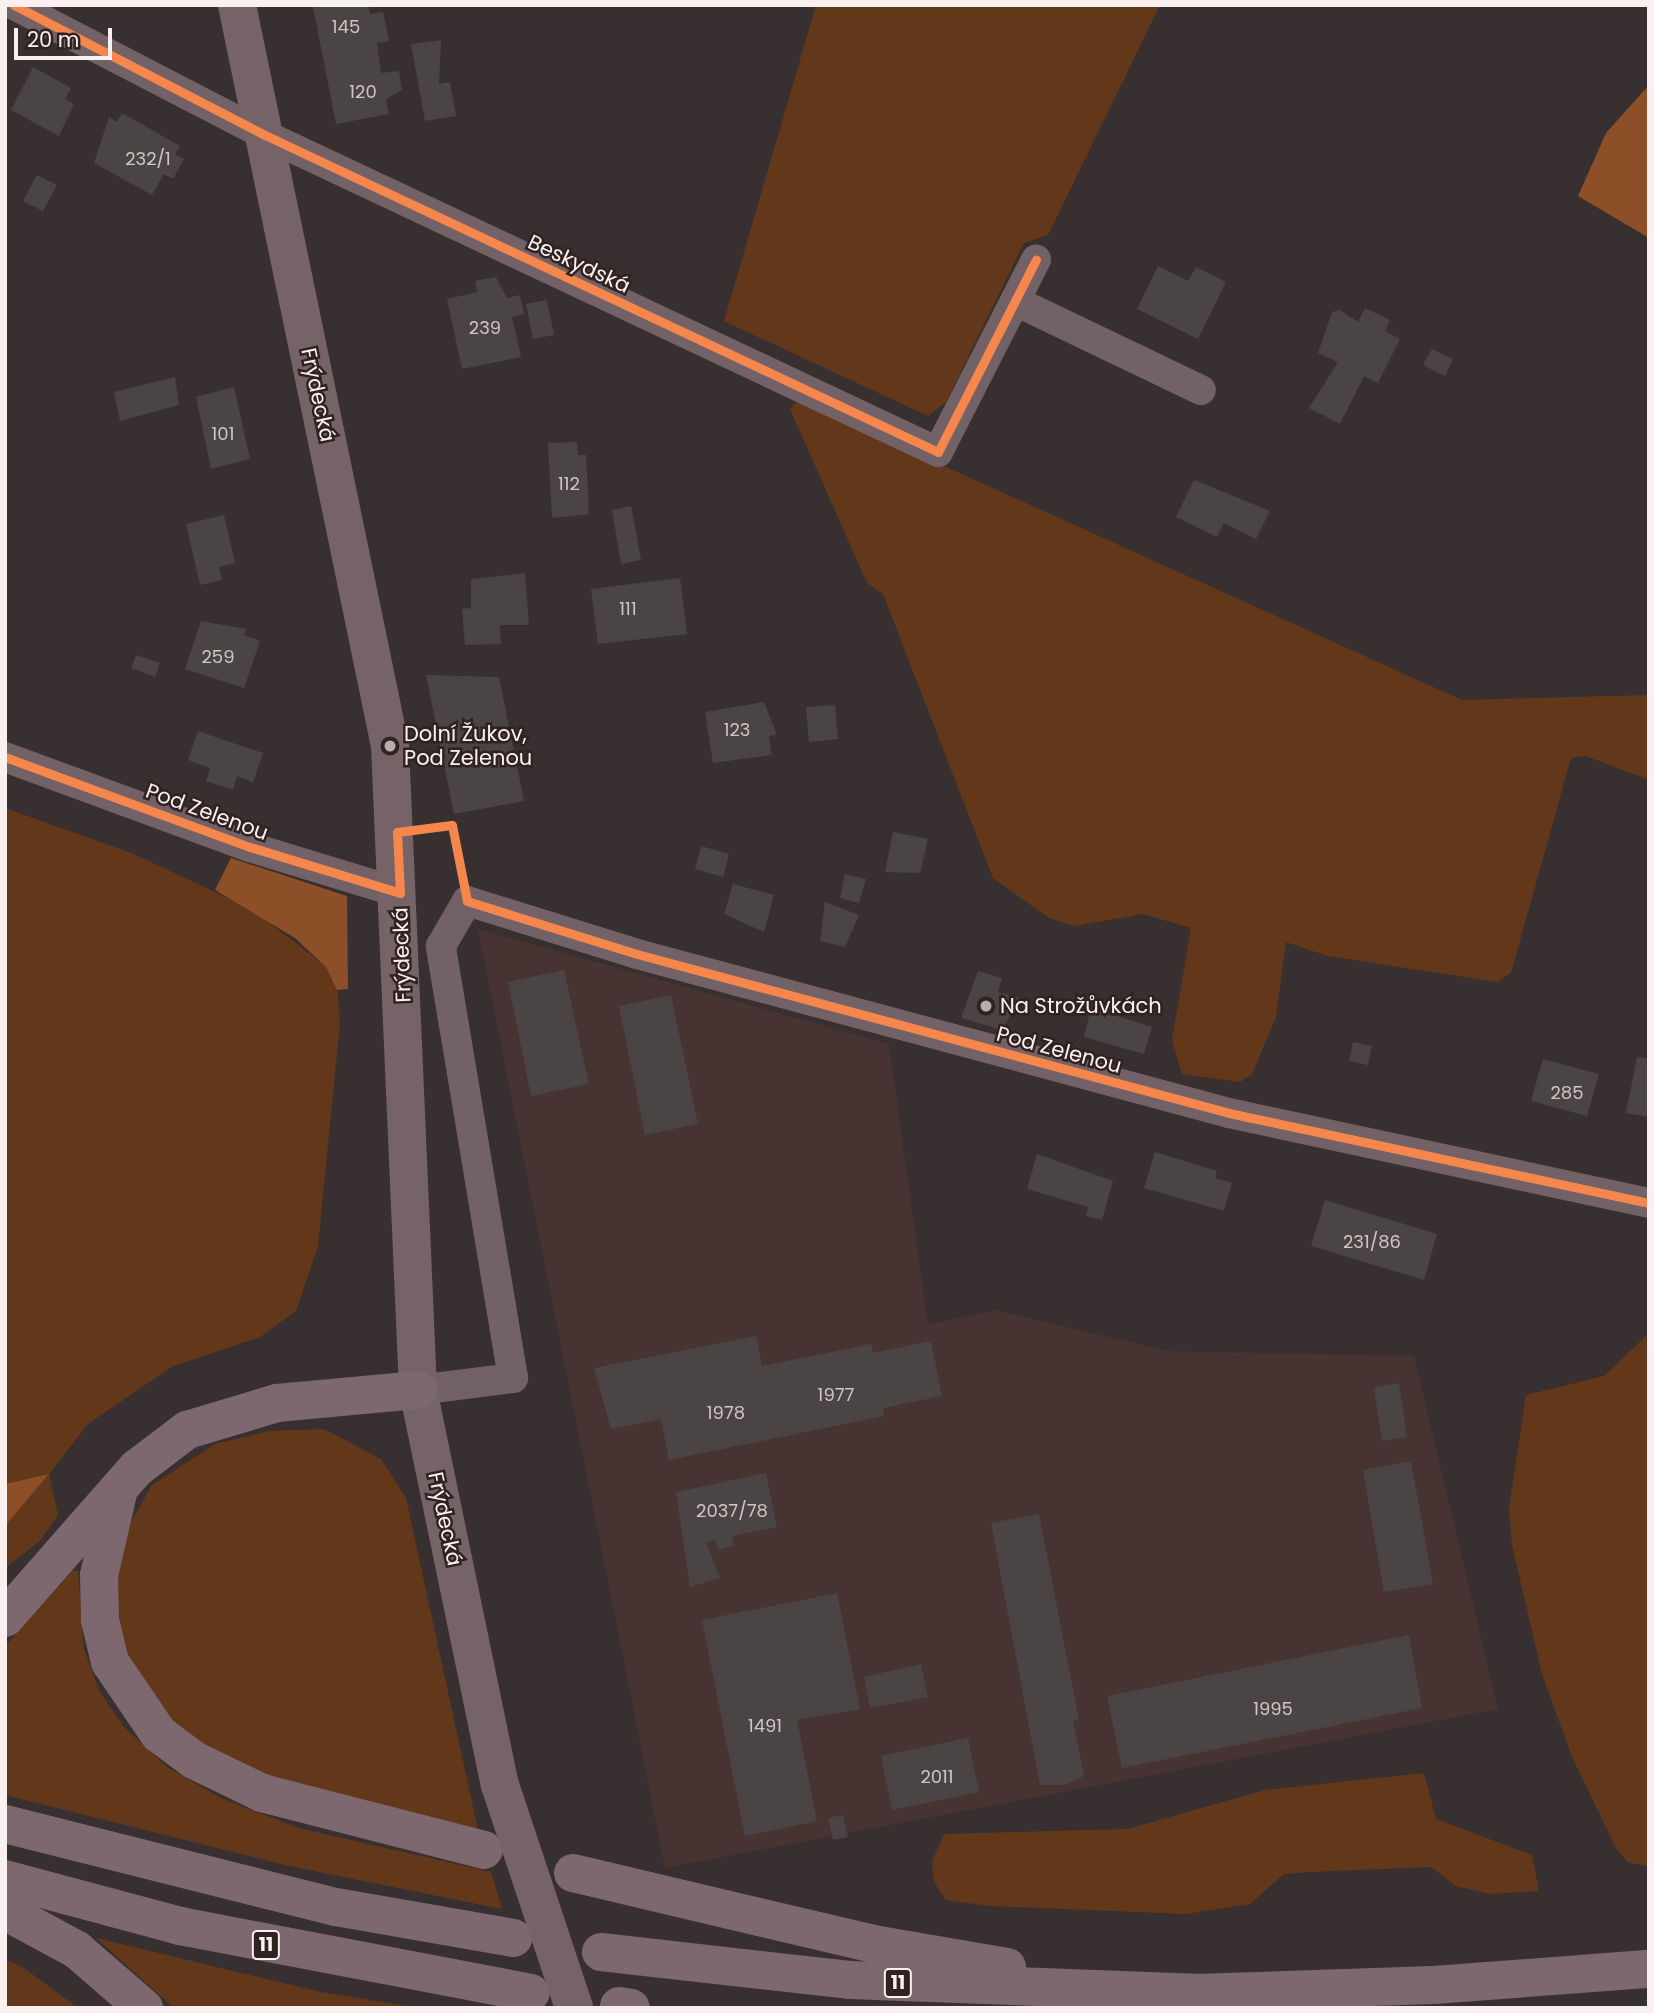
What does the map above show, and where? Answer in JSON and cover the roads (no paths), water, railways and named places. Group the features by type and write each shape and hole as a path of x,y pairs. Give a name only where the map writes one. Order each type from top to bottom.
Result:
{"highway":[{"path":"5,1618 160,1447 215,1418 339,1393 418,1390"},
{"path":"118,1493 99,1575 100,1620 110,1662 159,1734 194,1760 262,1793 484,1850"},
{"path":"5,1824 336,1907 513,1938"},
{"path":"573,1873 873,1944 1196,1993"},
{"name":"11","path":"5,1879 180,1926 531,1993"},
{"path":"5,1911 77,1950 144,2008"},
{"name":"11","path":"601,1952 849,1980 1196,1993 1434,1985 1649,1969"}],"main road":[{"name":"Frýdecká","path":"237,5 390,746 400,893 418,1390 499,1785 575,2008"}],"street":[{"name":"Beskydská","path":"14,5 265,135 938,453 1036,260"},
{"path":"1015,301 1201,390"},
{"name":"Pod Zelenou","path":"5,757 250,847 400,893"},
{"name":"Pod Zelenou","path":"418,1390 513,1378 441,946 467,901 636,954 1229,1113 1649,1203"}],"place":[{"name":"Dolní Žukov, Pod Zelenou","path":"390,746"},
{"name":"Na Strožůvkách","path":"986,1006"}]}
